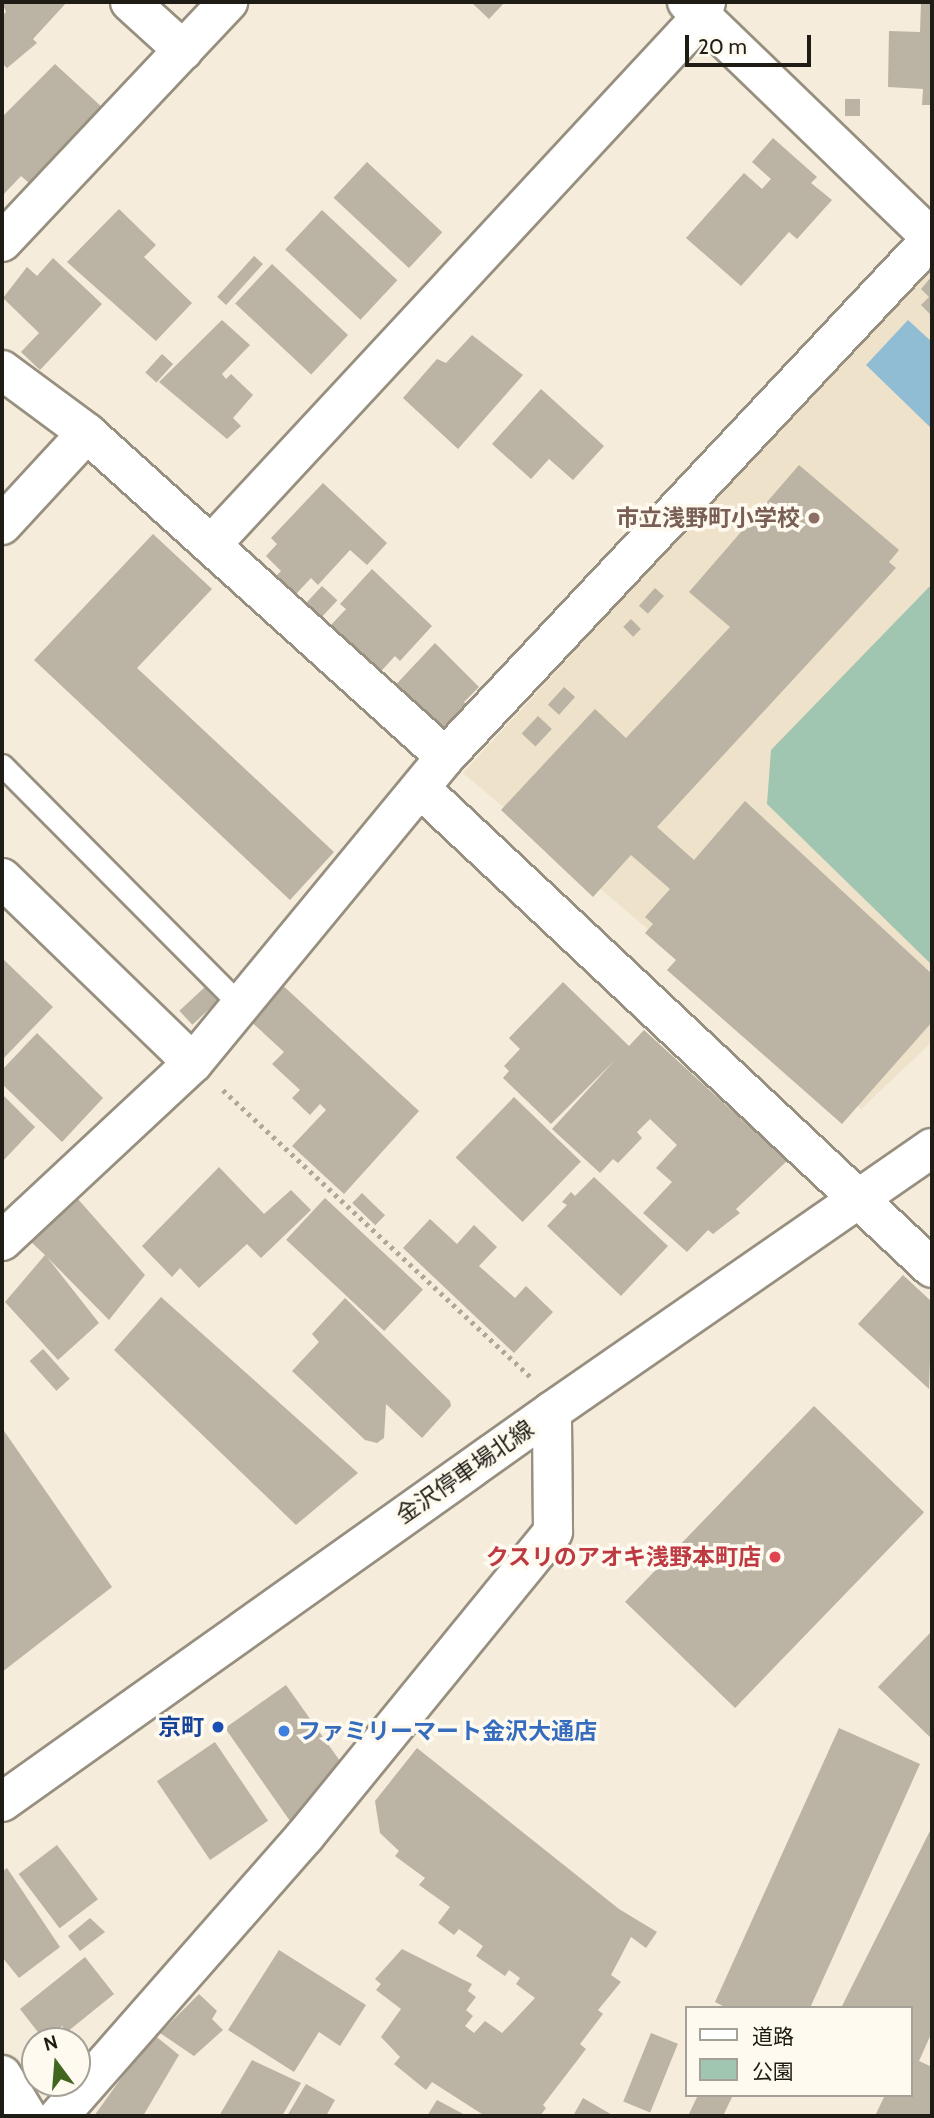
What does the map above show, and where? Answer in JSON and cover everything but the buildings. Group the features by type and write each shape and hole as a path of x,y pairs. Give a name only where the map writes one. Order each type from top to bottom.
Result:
{"street":[{"path":"130,2 183,50"},
{"path":"2,242 228,2"},
{"path":"2,1241 193,1063 445,757 932,239 698,7 211,545"},
{"path":"2,370 88,433 445,757"},
{"path":"2,524 88,433"},
{"path":"421,789 932,1268"},
{"path":"2,878 193,1063"},
{"name":"金沢停車場北線","path":"2,1802 552,1411 932,1148"},
{"path":"59,2116 304,1836 553,1532 552,1411"}],"lane":[{"path":"2,765 241,1006"}],"path":[{"path":"193,1063 525,1367 552,1411"}],"shaded area":[{"name":"市立浅野町小学校","path":"931,263 932,1042 861,1109 463,773"}],"green space":[{"path":"932,584 932,965 767,804 771,750"}],"water":[{"path":"908,320 932,342 932,429 866,365"}],"place":[{"name":"市立浅野町小学校","path":"814,518"},
{"name":"クスリのアオキ浅野本町店","path":"775,1557"},
{"name":"京町","path":"218,1727"},
{"name":"ファミリーマート金沢大通店","path":"284,1731"}]}
